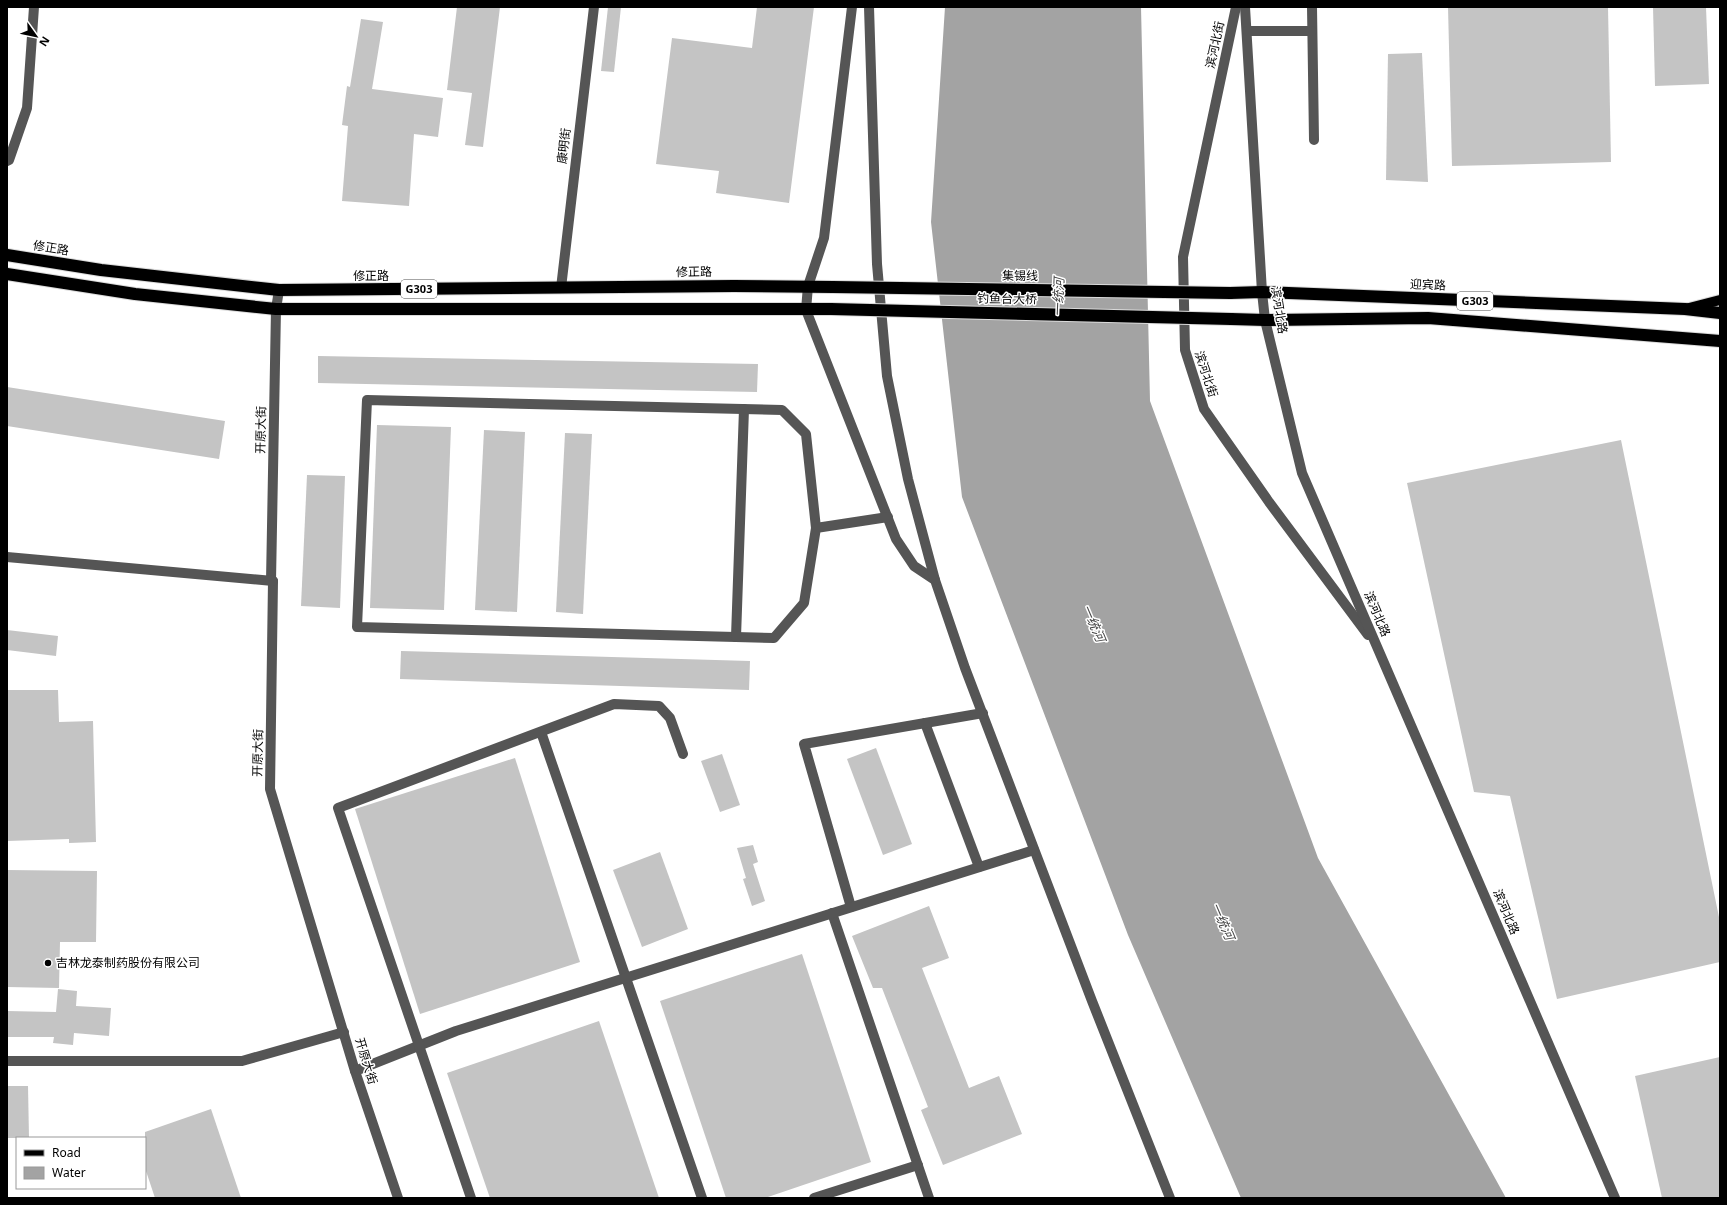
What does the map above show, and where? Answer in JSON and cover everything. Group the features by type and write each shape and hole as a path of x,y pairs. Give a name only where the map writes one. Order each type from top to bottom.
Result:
{"highway":[{"name":"修正路","path":"7,255 101,270 279,290 734,286 833,287"},
{"name":"G303","path":"7,274 135,294 276,309 806,310"},
{"name":"集锡线","path":"833,287 1230,293"},
{"name":"迎宾路","path":"1230,293 1262,292 1685,309 1720,313"},
{"name":"钓鱼台大桥","path":"806,310 831,309 1266,320"},
{"name":"G303","path":"1266,320 1428,318 1720,341"}],"main road":[{"path":"1685,309 1720,300"}],"street":[{"path":"7,161 10,160 27,108 34,7"},
{"name":"康明街","path":"561,288 594,7"},
{"path":"852,7 824,238 808,286 806,310 896,538 914,566 935,580"},
{"path":"869,7 877,264 887,376 908,479 935,580 983,713 1092,1001 1170,1198"},
{"name":"滨河北街","path":"1236,7 1183,257 1185,350 1204,409 1269,502 1378,649"},
{"name":"滨河北路","path":"1245,7 1262,292 1266,320 1302,473 1615,1198"},
{"path":"1312,7 1314,140"},
{"path":"1247,31 1312,31"},
{"name":"开原大街","path":"279,290 276,309 270,789 355,1071 398,1198"},
{"path":"367,400 782,410 806,434 816,528 804,604 774,638 357,627 367,400"},
{"path":"736,637 744,409"},
{"path":"816,528 888,517"},
{"path":"7,557 272,581"},
{"path":"471,1198 338,808 614,704 659,706 670,718 682,754"},
{"path":"851,907 804,744 983,713"},
{"path":"925,723 979,867"},
{"path":"541,732 702,1198"},
{"path":"355,1071 456,1031 1034,850"},
{"path":"832,913 929,1198"},
{"path":"7,1061 242,1061 344,1032"},
{"path":"818,1197 918,1165"}],"water":[{"name":"一统河","path":"945,7 1141,7 1150,401 1318,858 1506,1198 1241,1198 1128,935 962,497 931,222"}],"building":[{"path":"457,7 500,7 483,147 465,145 472,93 447,90"},
{"path":"608,7 621,7 614,72 601,71"},
{"path":"757,7 814,7 789,203 716,193 719,171 656,164 672,38 752,48"},
{"path":"1448,7 1608,7 1611,162 1452,166"},
{"path":"1653,7 1706,7 1709,84 1655,86"},
{"path":"361,19 383,22 372,89 443,98 438,137 414,134 409,206 342,201 348,126 342,125 347,86 350,87"},
{"path":"1422,53 1428,182 1386,180 1388,54"},
{"path":"318,356 758,364 757,392 318,383"},
{"path":"7,387 225,421 219,459 7,426"},
{"path":"377,425 451,427 444,610 370,608"},
{"path":"484,430 525,432 517,612 475,610"},
{"path":"565,433 592,434 583,614 556,612"},
{"path":"1621,440 1720,922 1720,962 1557,999 1510,796 1474,792 1407,483"},
{"path":"307,475 345,476 340,608 301,606"},
{"path":"7,630 58,636 56,656 7,650"},
{"path":"401,651 750,661 749,690 400,679"},
{"path":"7,690 58,690 59,722 93,721 96,842 69,843 69,839 7,841"},
{"path":"876,748 912,844 883,855 847,759"},
{"path":"722,754 740,805 720,812 701,761"},
{"path":"515,758 580,962 420,1014 355,809"},
{"path":"753,845 758,862 753,864 765,901 752,906 743,879 746,878 737,848"},
{"path":"660,852 688,929 642,947 613,870"},
{"path":"7,870 97,871 96,942 60,942 59,988 7,987"},
{"path":"929,906 949,958 922,968 969,1088 999,1076 1022,1134 943,1165 921,1110 928,1107 882,988 873,988 852,936"},
{"path":"802,954 871,1162 765,1198 726,1198 660,1001"},
{"path":"58,989 77,991 76,1006 111,1008 109,1036 74,1033 73,1045 53,1043 54,1037 7,1037 7,1011 56,1012"},
{"path":"599,1021 659,1198 490,1198 447,1073"},
{"path":"1720,1057 1720,1198 1662,1198 1635,1076"},
{"path":"7,1086 28,1086 29,1137 7,1138"},
{"path":"211,1109 241,1198 155,1198 146,1171 145,1132"}],"place":[{"name":"吉林龙泰制药股份有限公司","path":"48,963"}]}
